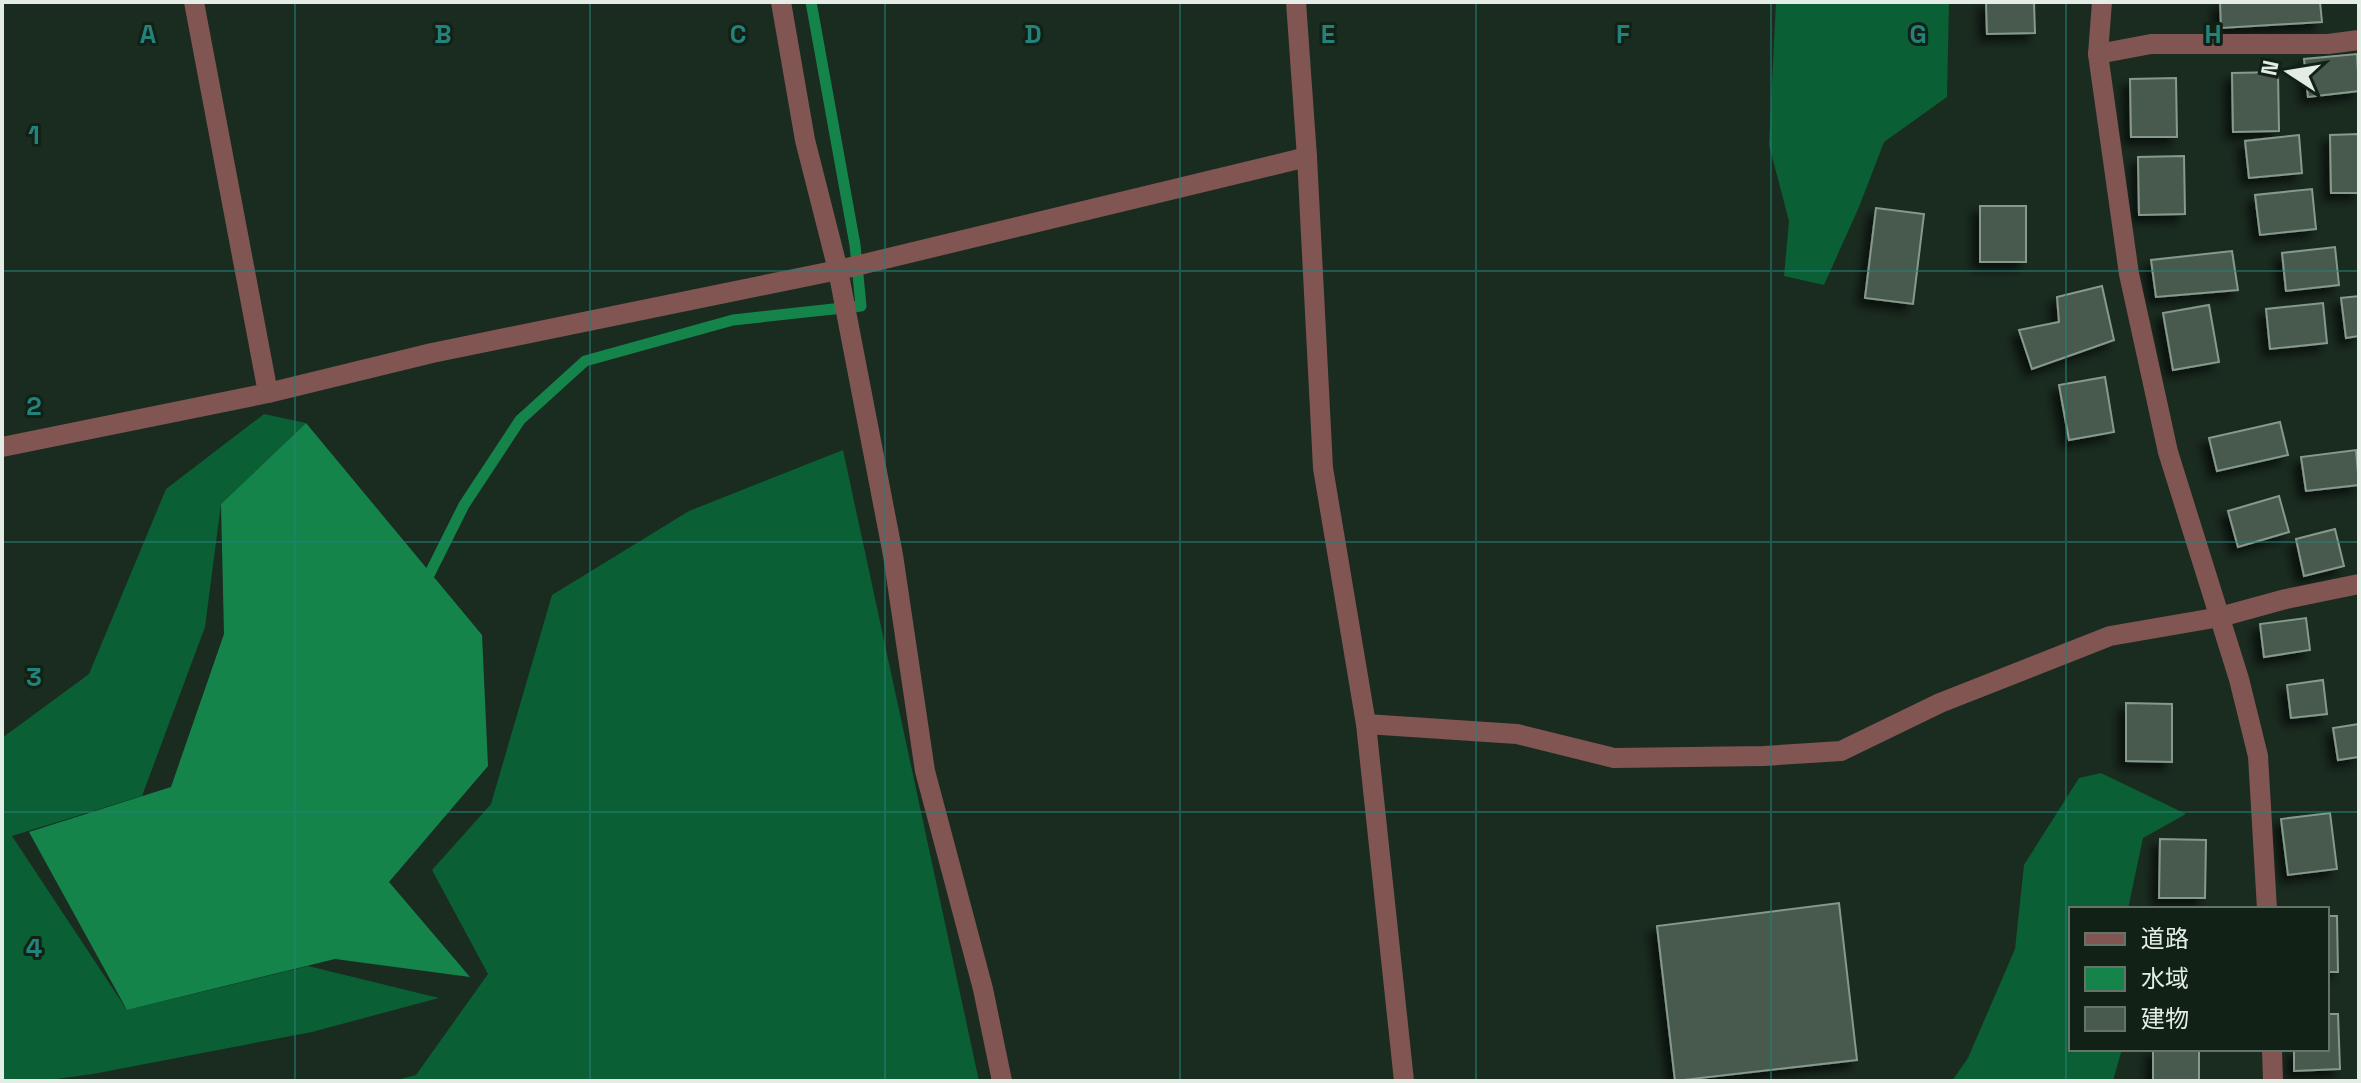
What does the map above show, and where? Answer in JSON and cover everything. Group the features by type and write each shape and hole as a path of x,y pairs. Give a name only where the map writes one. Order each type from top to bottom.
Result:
{"street":[{"path":"194,2 268,393"},
{"path":"781,2 805,140 840,269 842,293 893,555 925,771 983,989 1002,1081"},
{"path":"1296,2 1323,468 1366,724 1404,1081"},
{"path":"2102,2 2098,54 2129,274 2168,452 2239,679 2258,756 2267,907"},
{"path":"2098,54 2151,44 2328,44 2359,40"},
{"path":"2,447 268,393 432,353 840,269 1307,157"},
{"path":"1366,724 1517,734 1614,758 1764,756 1841,751 1940,703 2110,636 2220,617 2359,584"},
{"path":"2272,1051 2273,1081"}],"shaded area":[{"path":"1776,2 1949,2 1947,97 1884,142 1824,285 1784,276 1789,221 1769,145"},
{"path":"264,414 306,423 221,504 205,627 142,796 12,836 127,1010 308,966 439,998 312,1032 93,1074 42,1081 2,1081 2,738 89,674 166,489"},
{"path":"843,450 979,1081 393,1081 416,1075 488,974 432,870 491,804 552,595 689,511"},
{"path":"2101,773 2186,814 2143,838 2128,907 2069,907 2069,1051 2121,1051 2113,1081 1952,1081 1968,1058 2015,949 2024,865 2079,778"}],"water":[{"path":"306,423 482,635 488,766 389,882 470,977 335,959 127,1010 29,832 171,787 224,634 221,504"}],"building":[{"path":"1986,2 2034,2 2035,33 1987,34"},
{"path":"2220,2 2320,2 2322,22 2221,28"},
{"path":"2357,54 2359,91 2308,97 2304,59"},
{"path":"2278,72 2279,131 2233,132 2232,73"},
{"path":"2176,78 2177,137 2131,137 2130,79"},
{"path":"2359,134 2359,193 2331,193 2330,135"},
{"path":"2299,135 2302,173 2249,178 2245,141"},
{"path":"2184,156 2185,214 2139,215 2138,157"},
{"path":"2312,189 2316,229 2260,235 2255,195"},
{"path":"1980,206 2026,206 2026,262 1980,262"},
{"path":"1876,208 1924,214 1913,304 1865,298"},
{"path":"2335,247 2339,285 2286,291 2282,253"},
{"path":"2232,251 2238,290 2156,297 2151,260"},
{"path":"2102,286 2114,340 2032,369 2019,330 2059,322 2057,297"},
{"path":"2359,296 2359,336 2346,338 2341,298"},
{"path":"2323,303 2327,343 2270,349 2266,309"},
{"path":"2209,305 2219,362 2173,370 2163,313"},
{"path":"2105,377 2114,432 2069,440 2059,385"},
{"path":"2280,422 2288,455 2217,471 2209,438"},
{"path":"2356,450 2359,485 2306,491 2301,457"},
{"path":"2279,496 2289,532 2238,547 2228,511"},
{"path":"2335,529 2344,566 2304,576 2296,539"},
{"path":"2306,618 2310,650 2264,657 2260,624"},
{"path":"2323,680 2327,714 2291,718 2287,685"},
{"path":"2126,703 2172,704 2172,762 2126,761"},
{"path":"2359,724 2359,757 2338,760 2333,728"},
{"path":"2330,813 2337,869 2288,875 2281,819"},
{"path":"2160,839 2206,840 2205,898 2159,898"},
{"path":"1839,903 1857,1060 1675,1081 1657,926"},
{"path":"2329,916 2337,916 2338,972 2329,972"},
{"path":"2329,1014 2338,1014 2340,1069 2294,1071 2294,1051 2329,1051"},
{"path":"2153,1051 2199,1051 2199,1081 2153,1081"}],"waterway":[{"path":"424,585 464,505 520,420 585,361 733,320 861,306 855,245 811,2"}]}
